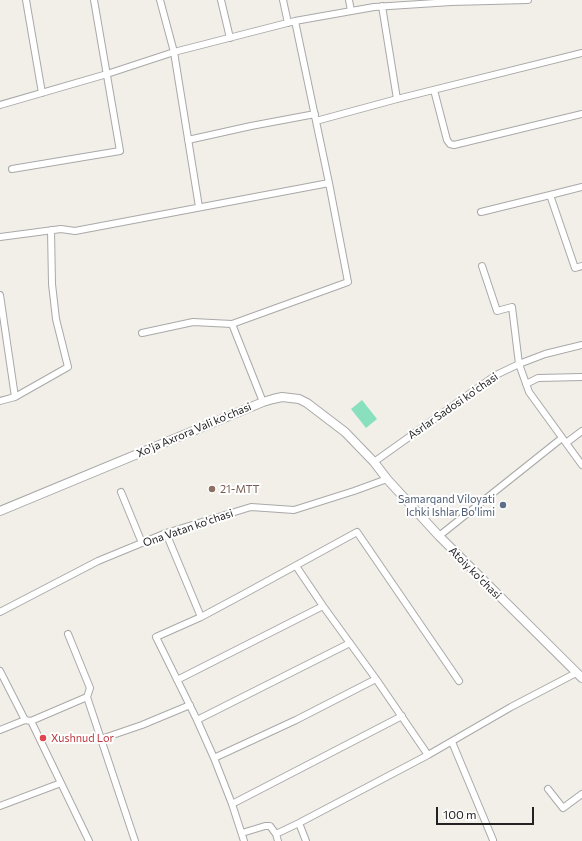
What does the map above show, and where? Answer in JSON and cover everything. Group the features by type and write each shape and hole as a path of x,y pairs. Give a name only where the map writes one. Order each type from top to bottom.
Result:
{"street":[{"path":"26,0 42,93"},
{"path":"12,169 120,151 94,0"},
{"path":"160,0 174,52 199,207"},
{"path":"222,0 230,38"},
{"path":"283,0 288,22"},
{"path":"349,0 351,11"},
{"path":"0,105 107,74 174,52 288,22 410,2 528,0"},
{"path":"382,6 397,99"},
{"path":"142,333 193,322 232,324 348,282 295,21"},
{"path":"316,121 397,99 582,53"},
{"path":"434,90 447,140 450,144 454,145 582,114"},
{"path":"188,140 315,114"},
{"path":"0,237 61,229 75,231 329,183"},
{"path":"481,212 582,187"},
{"path":"550,195 575,268 582,266"},
{"path":"0,401 15,398 68,366 56,319 52,284 50,230"},
{"path":"482,266 497,311 512,307 519,364 529,392 582,465"},
{"path":"0,294 15,398"},
{"path":"232,324 263,402"},
{"name":"Asrlar Sadosi ko'chasi","path":"374,462 496,375 545,354 582,345"},
{"path":"526,384 538,378 582,377"},
{"name":"Xo'ja Axrora Vali ko'chasi","path":"0,511 273,398 282,397 299,399 307,403 345,432 374,462"},
{"path":"439,536 564,441 582,430"},
{"name":"Atoiy ko'chasi","path":"374,462 387,479 439,536 579,675"},
{"name":"Ona Vatan ko'chasi","path":"0,612 98,561 166,533 251,507 294,510 387,479"},
{"path":"121,492 142,543"},
{"path":"244,841 232,804 198,720 156,637 242,595 356,532 459,681"},
{"path":"166,533 201,616"},
{"path":"296,566 428,755"},
{"path":"177,680 323,606"},
{"path":"68,634 90,688 87,697 135,841"},
{"path":"198,720 350,643"},
{"path":"0,671 61,782 89,841"},
{"path":"276,834 428,755 512,707 579,675"},
{"path":"214,758 296,720 376,679"},
{"path":"0,730 87,697"},
{"path":"101,739 142,725 190,705"},
{"path":"232,804 402,716"},
{"path":"452,742 493,840"},
{"path":"0,806 61,782"},
{"path":"548,789 563,808 582,794"},
{"path":"299,823 306,841"},
{"path":"242,834 265,826 270,826 276,834 278,841"}],"green space":[{"path":"362,400 377,419 366,428 351,409"}],"place":[{"name":"21-MTT","path":"212,489"},
{"name":"Samarqand Viloyati Ichki Ishlar Bo'limi","path":"503,505"},
{"name":"Xushnud Lor","path":"43,738"}]}
